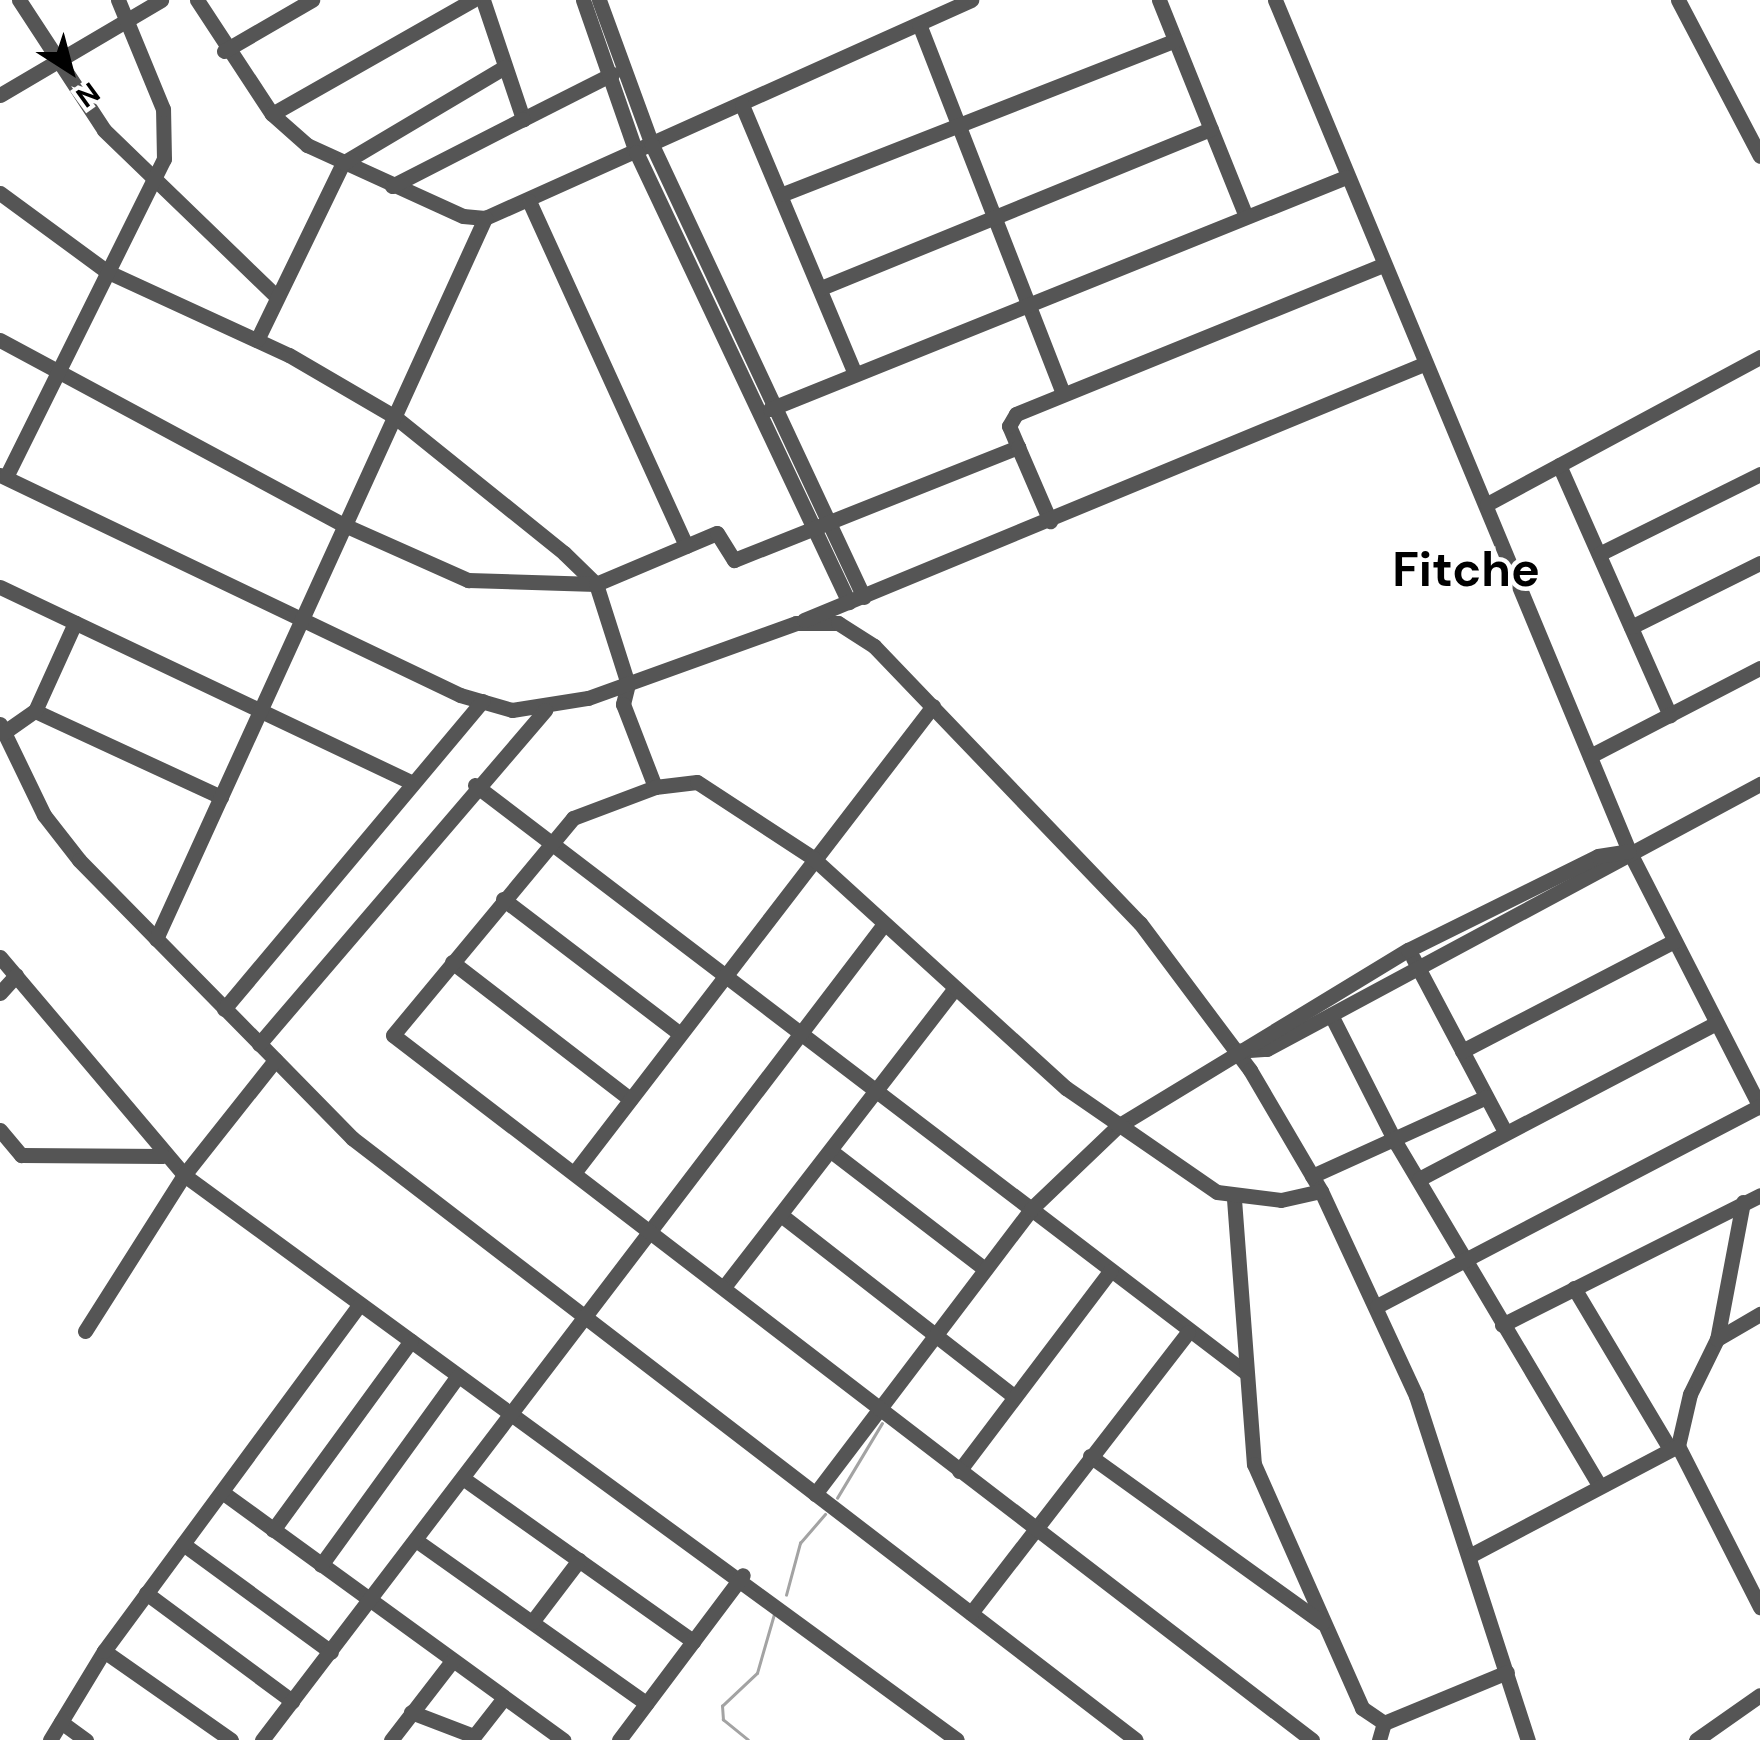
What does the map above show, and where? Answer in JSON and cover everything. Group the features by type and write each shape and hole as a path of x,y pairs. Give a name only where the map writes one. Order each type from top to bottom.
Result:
{"street":[{"path":"19,0 56,62 149,179 216,228 275,295"},
{"path":"118,0 165,124 164,159 149,179 56,375 3,476 300,619 482,701 544,710 628,684 857,599 1424,364"},
{"path":"0,95 162,0"},
{"path":"198,0 224,50 272,114 343,163 392,186 485,218 528,202 971,0"},
{"path":"224,50 312,0"},
{"path":"272,114 473,0"},
{"path":"483,0 523,118"},
{"path":"583,0 636,152 768,409"},
{"path":"598,0 652,145 857,599"},
{"path":"1159,0 1246,216"},
{"path":"1275,0 1629,851 1760,1107 1377,1306"},
{"path":"1678,0 1760,156"},
{"path":"919,24 1064,393"},
{"path":"783,194 1175,40"},
{"path":"392,186 608,79 619,64"},
{"path":"257,340 275,295 343,163 505,67"},
{"path":"742,104 783,194 854,372"},
{"path":"821,288 993,213 1211,129"},
{"path":"768,409 1346,177"},
{"path":"0,193 106,272 257,340 395,417 596,584 628,684 623,704 655,786"},
{"path":"528,202 686,546"},
{"path":"156,939 342,524 485,218"},
{"path":"1050,520 1008,426 1016,414 1383,265"},
{"path":"0,340 56,375 342,524 468,580 596,584 717,533 734,560 1018,447"},
{"path":"1486,504 1760,357"},
{"path":"1559,464 1670,715"},
{"path":"1598,554 1760,474"},
{"path":"1631,627 1760,563"},
{"path":"0,587 413,783"},
{"path":"796,623 838,622 933,706 1140,923 1201,993 1312,1176 1377,1306 1471,1556 1528,1740"},
{"path":"74,623 36,711 2,729 6,751 61,839 156,939 352,1138 1136,1740"},
{"path":"1590,756 1760,668"},
{"path":"224,1009 482,701"},
{"path":"574,1173 933,706"},
{"path":"259,1044 475,784 544,710"},
{"path":"36,711 221,797"},
{"path":"1312,1740 1032,1530 650,1229 393,1035 552,838 573,818 655,786 696,782 813,858 955,988 1118,1126 1234,1199 1320,1191"},
{"path":"475,784 552,838 1188,1332 1245,1372"},
{"path":"1235,1051 1266,1049 1760,784"},
{"path":"815,1494 1031,1209 1118,1126 1235,1051 1408,950 1598,856 1629,851"},
{"path":"503,899 679,1034"},
{"path":"262,1740 418,1542 650,1229 884,924"},
{"path":"1462,1052 1674,941"},
{"path":"1408,950 1505,1132"},
{"path":"0,957 84,1045 163,1156 184,1175 511,1415 742,1575 957,1740"},
{"path":"452,962 630,1099"},
{"path":"0,994 16,975"},
{"path":"724,1287 955,988"},
{"path":"1332,1015 1396,1143 1600,1486"},
{"path":"1419,1179 1716,1023"},
{"path":"84,1331 184,1175 274,1060"},
{"path":"1312,1176 1396,1143 1486,1097"},
{"path":"0,1130 21,1155 163,1156"},
{"path":"830,1151 985,1269"},
{"path":"1502,1325 1760,1195"},
{"path":"1234,1199 1254,1464 1362,1708 1382,1732 1507,1672"},
{"path":"1471,1556 1674,1447 1690,1394 1718,1339 1743,1202"},
{"path":"781,1215 1015,1397"},
{"path":"959,1471 1110,1271"},
{"path":"1574,1288 1674,1447 1760,1607"},
{"path":"50,1740 104,1651 360,1304"},
{"path":"1718,1339 1760,1314"},
{"path":"971,1614 1188,1332"},
{"path":"272,1530 411,1341"},
{"path":"321,1566 458,1376"},
{"path":"1090,1456 1324,1625"},
{"path":"464,1479 693,1640"},
{"path":"222,1492 552,1737"},
{"path":"418,1542 646,1703"},
{"path":"183,1544 331,1652"},
{"path":"532,1622 579,1560"},
{"path":"618,1740 742,1575"},
{"path":"146,1593 292,1701"},
{"path":"104,1651 206,1733 231,1740"},
{"path":"391,1740 452,1661"},
{"path":"1696,1740 1760,1695"},
{"path":"411,1712 473,1738 503,1698"},
{"path":"61,1722 86,1740"}],"waterway":[{"path":"837,1498 882,1423"},
{"path":"786,1595 800,1543 825,1514"},
{"path":"748,1740 723,1720 722,1706 757,1673 774,1614"}],"district":[{"name":"Fitche","path":"1466,570"}]}
